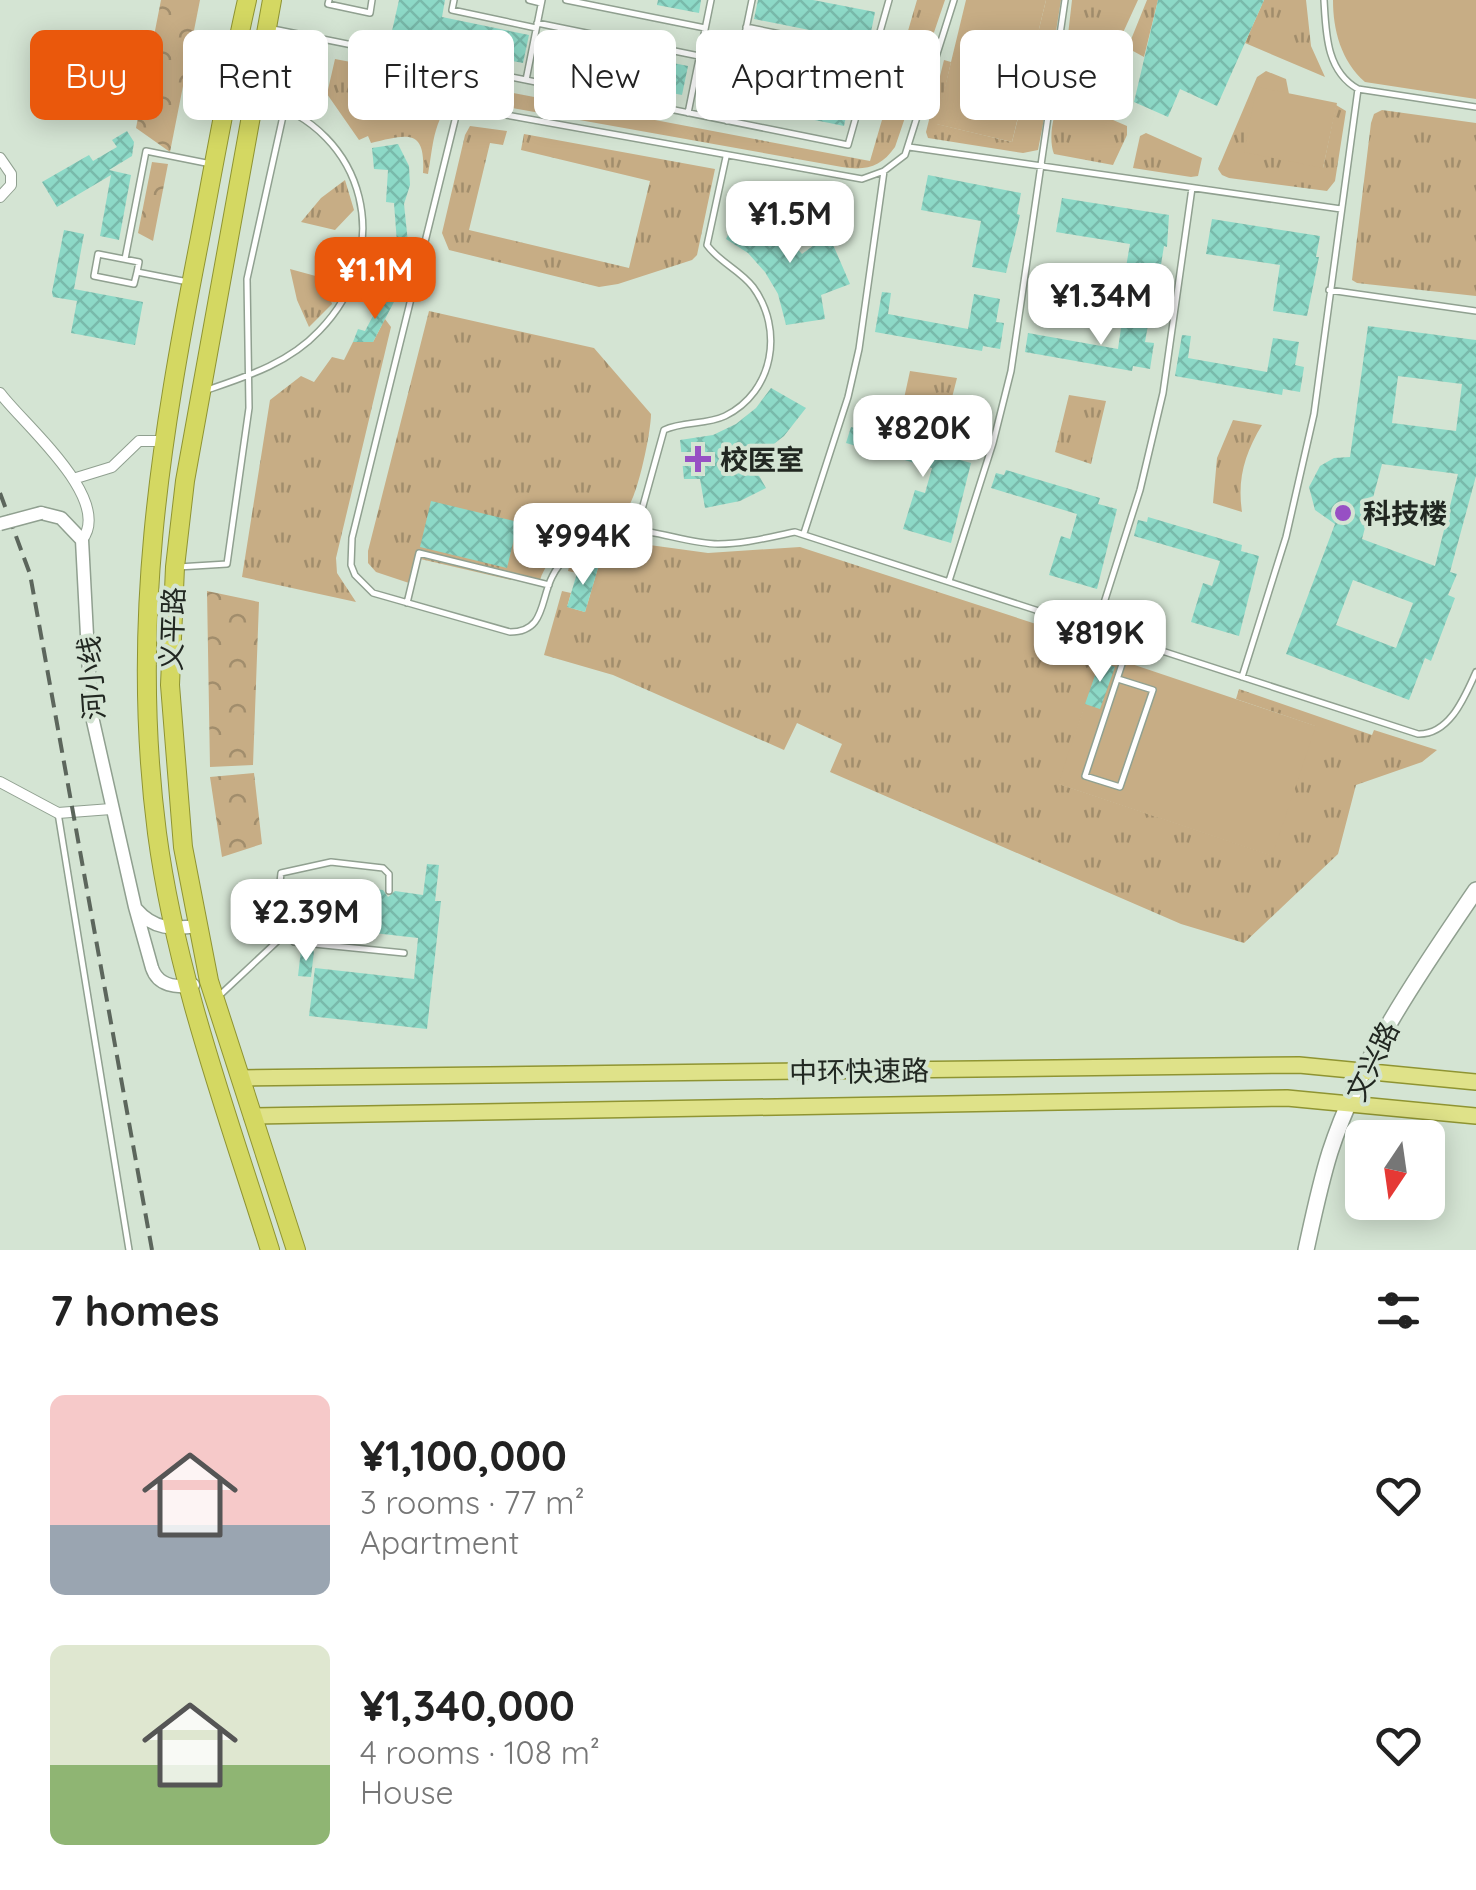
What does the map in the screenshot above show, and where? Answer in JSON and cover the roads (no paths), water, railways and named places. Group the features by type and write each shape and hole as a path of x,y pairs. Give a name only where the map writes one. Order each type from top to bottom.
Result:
{"highway":[{"name":"义平路","path":"247,0 162,442 152,526 146,699 157,834 188,986 270,1250"},
{"name":"义平路","path":"266,28 272,0"},
{"name":"义平路","path":"251,120 184,481 175,567 170,685 184,847 212,991 296,1250"}],"main road":[{"name":"文兴路","path":"1306,1250 1330,1152 1365,1071 1392,1018 1476,890"},
{"name":"中环快速路","path":"240,1078 1299,1065 1476,1082"},
{"name":"中环快速路","path":"252,1116 1287,1098 1476,1116"}],"street":[{"path":"0,158 12,174 11,185 0,198"},
{"path":"0,393 74,479 88,518 88,531 82,540 61,518 41,513 0,524"},
{"path":"74,479 112,467 139,441 162,442"},
{"name":"河小线","path":"82,540 90,700 134,907 154,975 173,986 188,986"},
{"path":"0,782 58,813 112,809"},
{"path":"134,907 156,924 176,928 198,926"},
{"path":"188,986 212,991"}],"lane":[{"path":"329,0 328,4 370,13 372,0"},
{"path":"454,0 452,10 696,55"},
{"path":"526,80 542,1 529,0"},
{"path":"566,0 705,28 711,0"},
{"path":"745,30 752,0"},
{"path":"881,30 889,0"},
{"path":"954,0 909,147 884,172 854,180 489,112 466,111 454,121 351,553 355,576 366,588 407,603 520,632 538,618 558,568 588,540 617,528 712,544 804,534 1422,735 1458,712 1476,672"},
{"path":"948,581 1012,371 1065,0"},
{"path":"1324,0 1332,61 1338,74 1358,89 1476,107"},
{"path":"746,27 761,30"},
{"path":"266,28 848,145 855,120"},
{"path":"688,113 696,72"},
{"path":"1242,677 1286,537 1314,414 1358,89"},
{"path":"175,567 227,564 249,408 248,279 282,120"},
{"path":"202,392 293,354 321,330 357,270 363,221 360,198 341,152 308,120"},
{"path":"909,147 1341,210"},
{"path":"125,259 146,151 214,164"},
{"path":"636,531 664,430 714,420 734,411 756,390 770,357 772,333 761,299 746,279 707,245 726,156"},
{"path":"804,534 848,397 859,349 884,172"},
{"path":"1096,629 1140,490 1163,393 1192,188"},
{"path":"98,254 139,262 137,272 134,284 94,276 98,254"},
{"path":"361,255 418,268"},
{"path":"357,270 414,282"},
{"path":"137,272 191,283"},
{"path":"1329,290 1476,311"},
{"path":"407,603 419,553 549,585"},
{"path":"1118,679 1153,690 1120,786 1085,776 1130,640"},
{"path":"58,813 129,1250"},
{"path":"389,890 389,874 382,868 331,862 281,873 276,922 294,942 404,953"},
{"path":"212,991 286,933"}],"railway":[{"path":"0,493 30,574 152,1250"}],"place":[{"name":"校医室","path":"698,459"},
{"name":"科技楼","path":"1343,513"}]}
